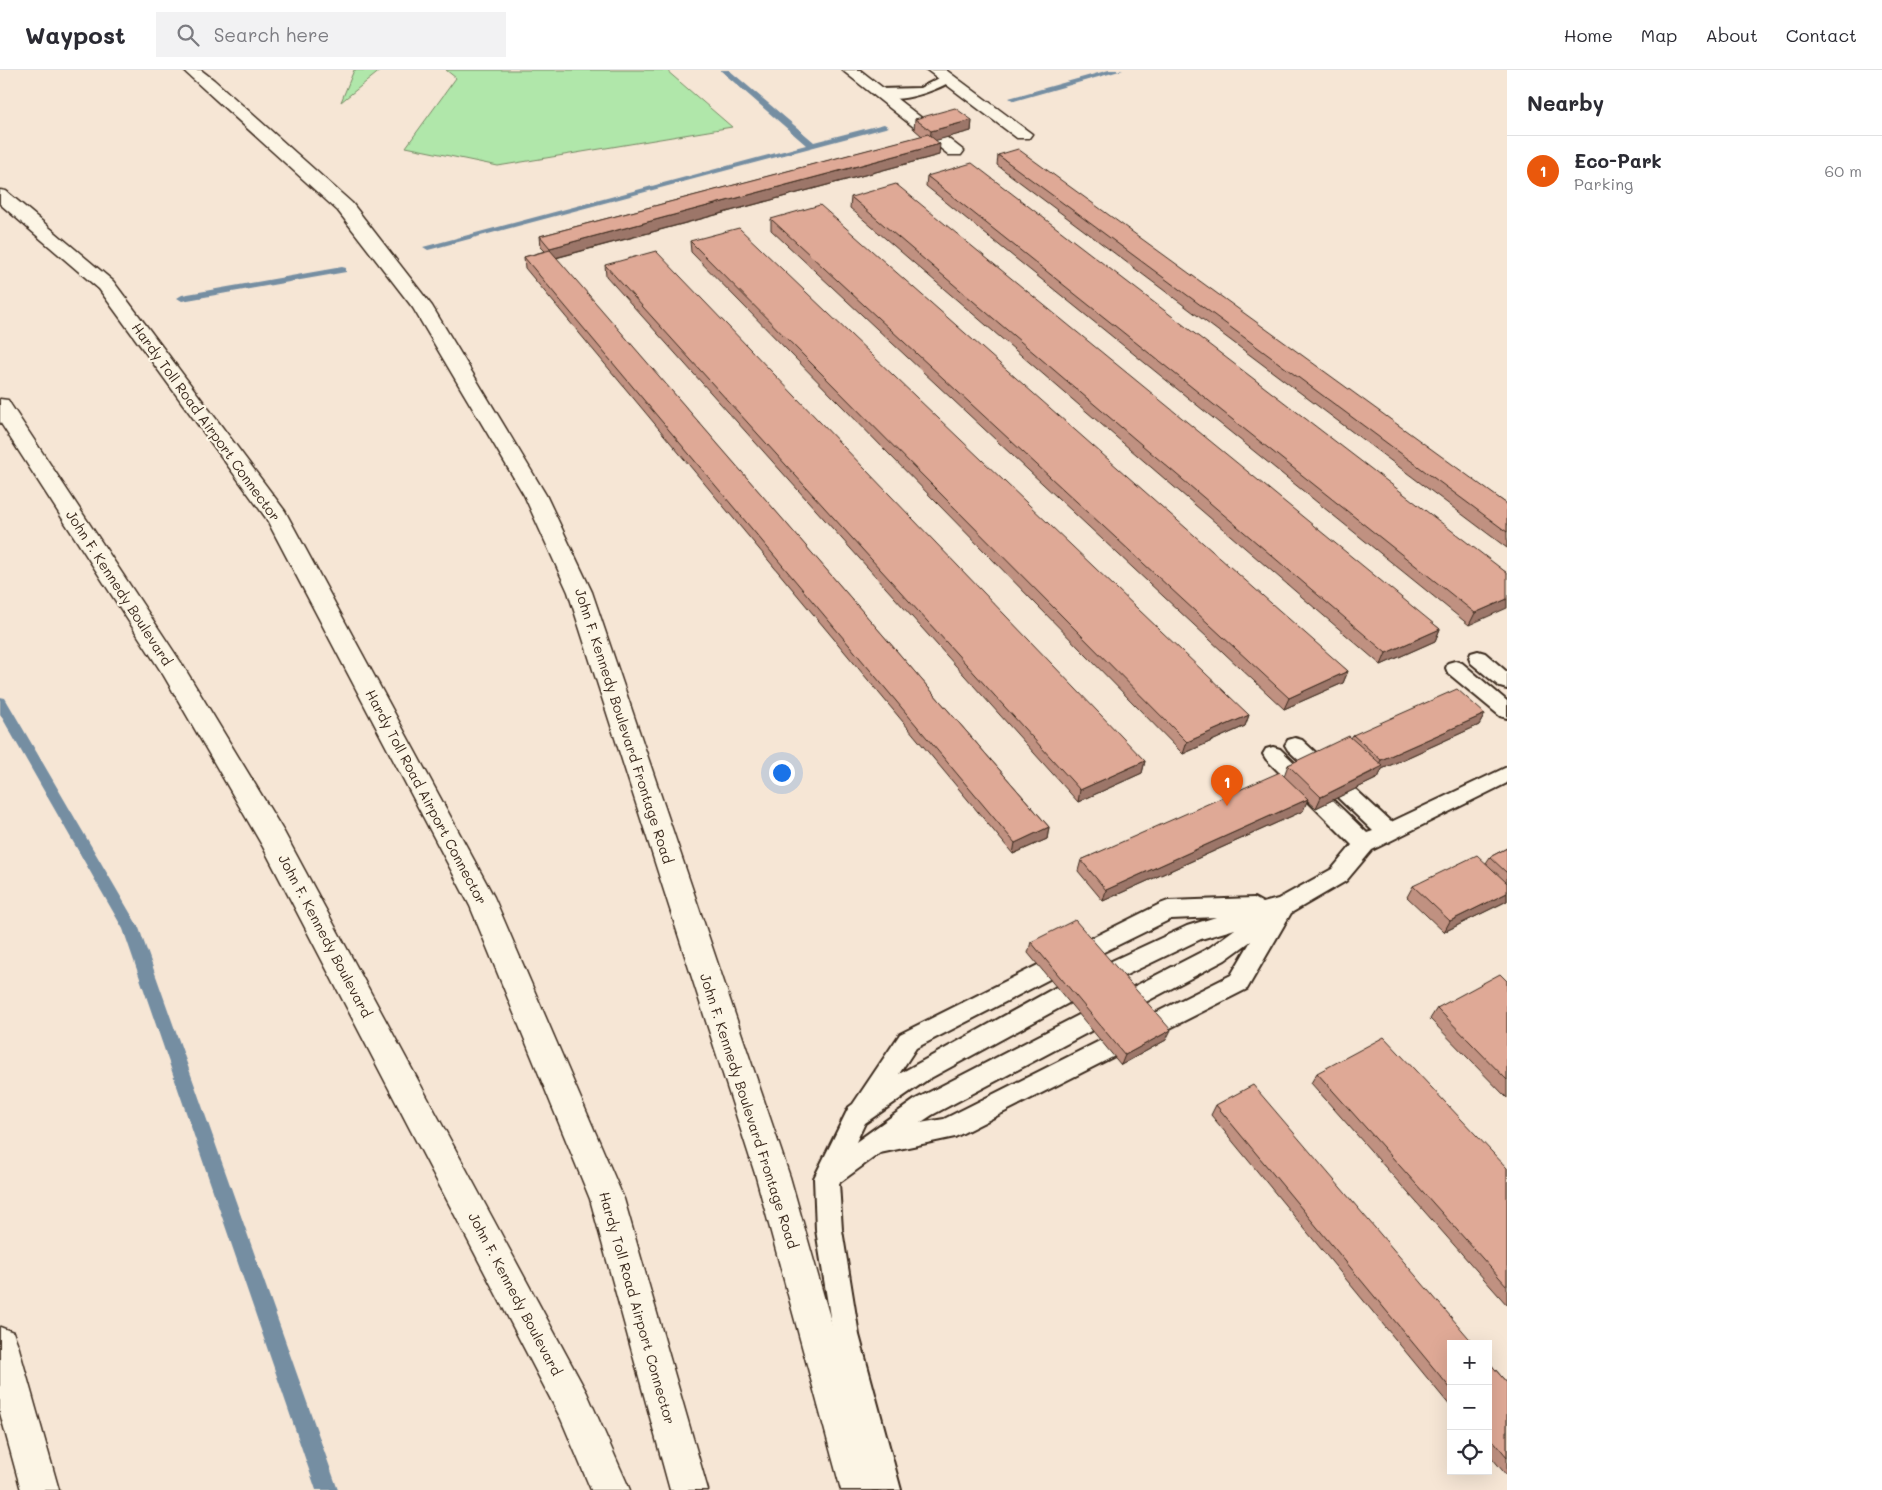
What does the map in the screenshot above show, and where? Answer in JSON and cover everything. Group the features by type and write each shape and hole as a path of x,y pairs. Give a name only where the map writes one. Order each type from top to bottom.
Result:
{"main road":[{"name":"John F. Kennedy Boulevard Frontage Road","path":"191,70 208,82 346,207 422,306 539,504 580,592 773,1177 860,1490"},
{"path":"850,70 955,151"},
{"path":"941,74 1023,134"},
{"name":"Hardy Toll Road Airport Connector","path":"0,195 106,285 277,516 484,905 607,1199 690,1490"},
{"name":"John F. Kennedy Boulevard","path":"0,405 173,670 274,840 574,1406 611,1490"},
{"path":"0,1345 40,1490"}],"lane":[{"path":"880,93 902,95 935,88 941,74"},
{"path":"1478,658 1507,682"},
{"path":"1455,668 1507,711"},
{"path":"1295,745 1388,832"},
{"path":"1273,754 1366,844"},
{"path":"826,1178 924,1106 1217,954 1284,906 1339,875 1366,844 1507,774"},
{"path":"857,1115 919,1073 1068,992 1195,932 1284,906"},
{"path":"887,1490 846,1335 830,1230 826,1178 857,1115 908,1041 1055,965 1168,910 1284,906"},
{"path":"874,1144 947,1129 1239,982 1284,906"}],"green space":[{"path":"354,70 381,70 341,102"},
{"path":"446,70 666,70 732,127 498,166 406,147 456,78"}],"building":[{"path":"955,108 972,120 931,131 915,119"},
{"path":"928,134 940,144 550,248 540,236"},
{"path":"1018,149 1507,504 1507,532 998,155"},
{"path":"972,163 1507,573 1507,599 1475,613 927,176"},
{"path":"896,184 1440,629 1386,653 851,197"},
{"path":"820,205 1348,671 1289,698 771,219"},
{"path":"739,228 1249,715 1187,742 690,241"},
{"path":"550,250 1049,827 1015,843 524,257"},
{"path":"656,251 1145,761 1080,790 605,265"},
{"path":"1457,689 1485,714 1381,760 1353,735"},
{"path":"1349,736 1383,766 1321,797 1288,765"},
{"path":"1280,772 1308,799 1106,890 1081,860"},
{"path":"1507,848 1507,873 1490,857"},
{"path":"1477,855 1507,883 1507,893 1450,921 1413,886"},
{"path":"1075,920 1171,1030 1125,1055 1031,942"},
{"path":"1500,974 1507,981 1507,1080 1437,1008"},
{"path":"1384,1037 1507,1168 1507,1286 1317,1073"},
{"path":"1253,1085 1471,1340 1447,1340 1447,1384 1216,1105"},
{"path":"1492,1366 1507,1383 1507,1457 1492,1439"}],"waterway":[{"path":"724,70 813,146"},
{"path":"1014,98 1119,70"},
{"path":"813,146 884,127"},
{"path":"428,247 813,146"},
{"path":"182,298 342,270"},
{"path":"0,702 131,928 327,1490"}],"place":[{"name":"Eco-Park","path":"1227,806"}]}
